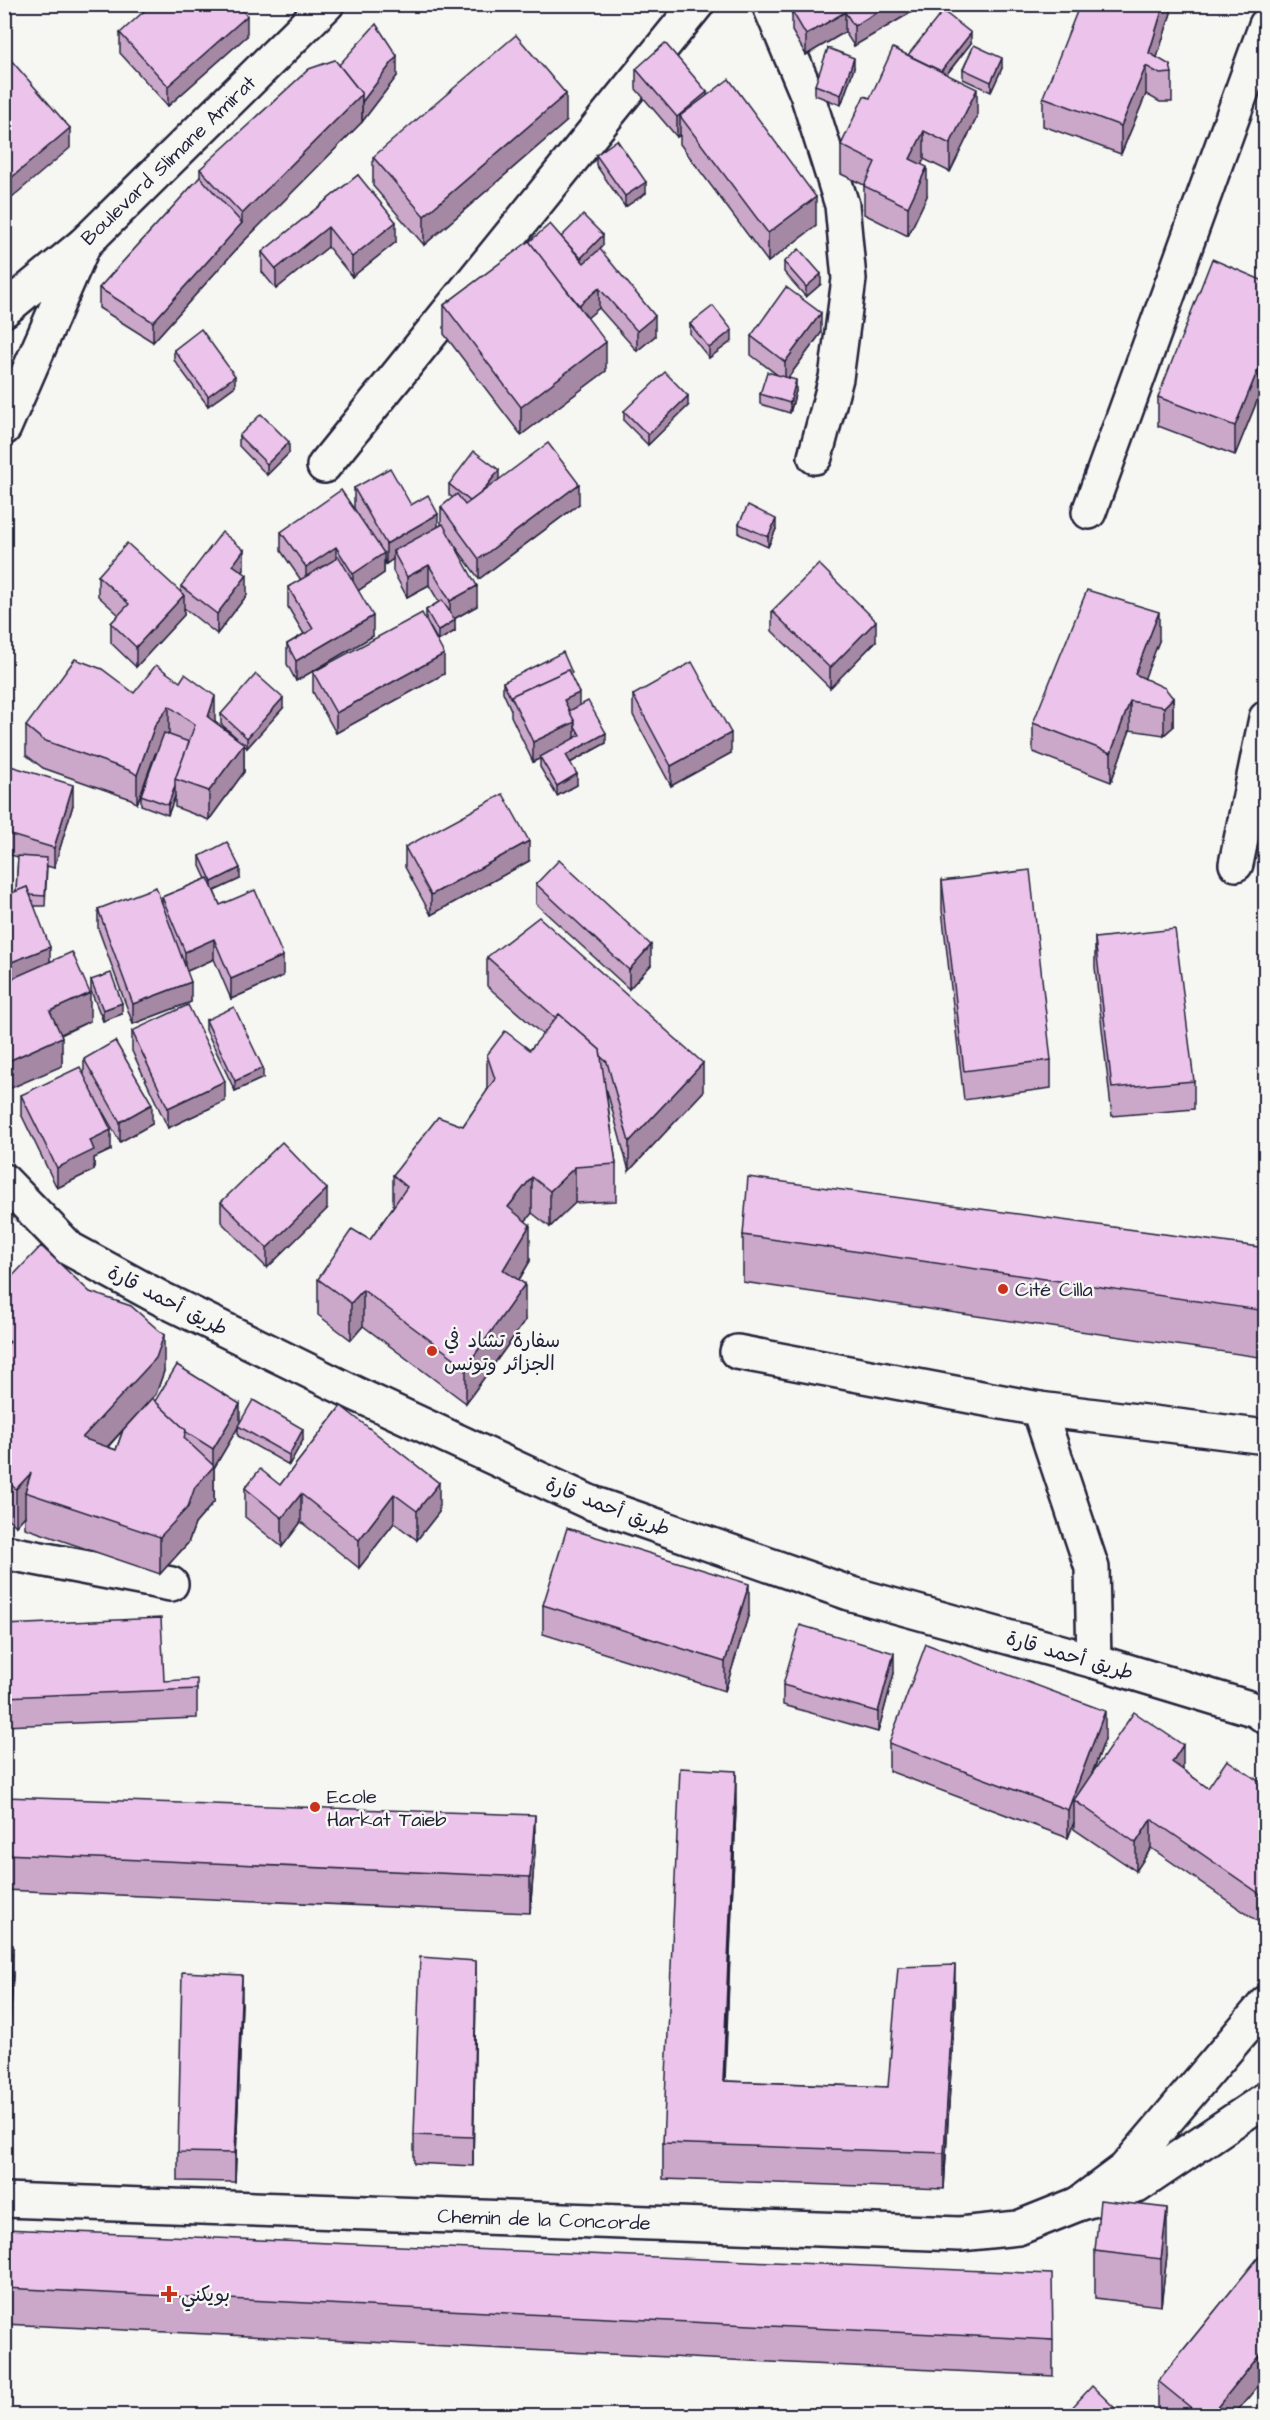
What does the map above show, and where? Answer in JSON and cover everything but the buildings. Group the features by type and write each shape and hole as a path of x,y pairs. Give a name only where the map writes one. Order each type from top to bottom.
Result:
{"street":[{"name":"Boulevard Slimane Amirat","path":"4,310 84,244 327,4"},
{"path":"324,466 697,4"},
{"path":"769,4 807,94 842,205 849,279 836,378 815,457"},
{"path":"1089,512 1266,25"},
{"path":"4,428 84,244"},
{"path":"1236,864 1266,718"},
{"name":"طريق أحمد قارة","path":"4,1181 70,1249 162,1299 356,1394 589,1502 852,1594 1094,1661 1256,1710 1266,1717"},
{"path":"737,1352 1039,1409 1266,1437"},
{"path":"1039,1409 1092,1568 1094,1661"},
{"path":"4,1551 171,1584"},
{"path":"1078,2204 1125,2169 1266,2003"},
{"path":"1078,2204 1137,2186 1266,2099"},
{"name":"Chemin de la Concorde","path":"4,2200 960,2234 1018,2228 1078,2204"}],"place":[{"name":"Cité Cilla","path":"1003,1289"},
{"name":"سفارة تشاد في الجزائر وتونس","path":"432,1351"},
{"name":"Ecole Harkat Taieb","path":"315,1807"},
{"name":"بويكني","path":"169,2294"}]}
